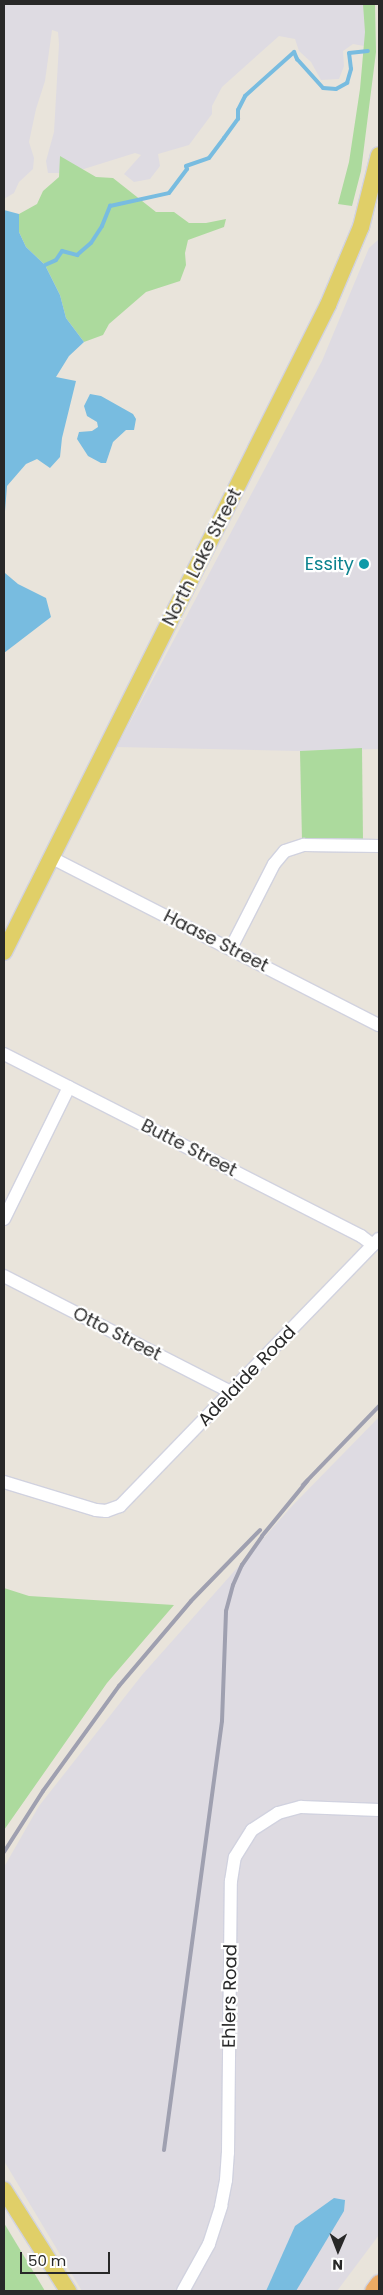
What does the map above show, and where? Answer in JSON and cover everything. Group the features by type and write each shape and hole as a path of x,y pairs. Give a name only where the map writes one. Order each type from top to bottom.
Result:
{"highway":[{"path":"374,2291 379,2284"}],"main road":[{"name":"North Lake Street","path":"4,952 328,305 375,196 379,155"},
{"path":"4,2190 68,2291"}],"street":[{"path":"231,948 274,864 285,852 304,845 379,846"},
{"name":"Haase Street","path":"52,858 379,1025"},
{"name":"Butte Street","path":"4,1054 376,1242"},
{"path":"4,1219 69,1087"},
{"name":"Adelaide Road","path":"4,1482 96,1510 113,1509 128,1500 376,1242"},
{"name":"Otto Street","path":"4,1276 231,1392"},
{"name":"Ehlers Road","path":"182,2291 208,2244 221,2206 226,2180 228,2153 231,1881 235,1857 252,1830 278,1813 301,1808 379,1810"}],"shaded area":[{"path":"4,4 373,4 376,48 353,44 343,51 344,66 339,79 321,80 311,62 299,51 295,39 279,36 222,87 212,106 212,114 189,145 158,154 160,166 150,179 134,182 124,174 141,155 135,153 71,173 48,173 46,161 54,132 59,44 58,32 52,30 45,81 36,109 29,142 34,158 33,169 19,182 14,193 4,199"},
{"path":"379,239 379,749 300,751 117,747 322,361 369,248"},
{"path":"379,1417 379,2235 337,2291 82,2291 4,2161 4,1867 39,1806 142,1675 293,1505"}],"green space":[{"path":"363,4 375,4 376,52 361,171 352,206 338,204 349,162 360,89 365,32"},
{"path":"60,156 96,177 113,178 156,212 174,212 189,223 206,223 226,219 224,227 188,240 185,253 186,265 180,281 146,292 109,324 103,335 84,342 66,318 60,295 45,265 26,247 19,232 19,214 37,204 43,191 59,177"},
{"path":"362,748 363,840 302,840 300,751"},
{"path":"4,1588 29,1596 174,1605 107,1683 4,1830"},
{"path":"4,2223 45,2291 4,2291"}],"water":[{"path":"4,210 19,214 19,232 26,247 45,265 60,295 66,318 84,342 69,356 56,377 76,381 62,438 60,457 50,468 37,459 26,464 7,486 4,524"},
{"path":"90,394 101,396 133,414 136,419 134,430 126,430 113,442 106,463 101,463 88,456 77,439 79,432 92,431 98,427 97,422 87,416 84,406"},
{"path":"4,544 5,573 18,584 46,598 51,617 4,653"},
{"path":"334,2198 345,2200 344,2211 296,2291 266,2291 295,2226"}],"waterway":[{"path":"45,265 56,260 62,251 77,255 91,243 102,226 110,206 169,193 187,169 186,166 209,158 238,119 238,110 245,96 294,52 297,59 323,88 336,89 347,83 351,69 349,53 368,51"}],"railway":[{"path":"303,1485 379,1406"},
{"path":"164,2150 222,1721 226,1611 233,1585 242,1565 262,1536 308,1480"},
{"path":"4,1852 43,1791 119,1686 191,1601 260,1530"}],"place":[{"name":"Essity","path":"364,564"}]}
